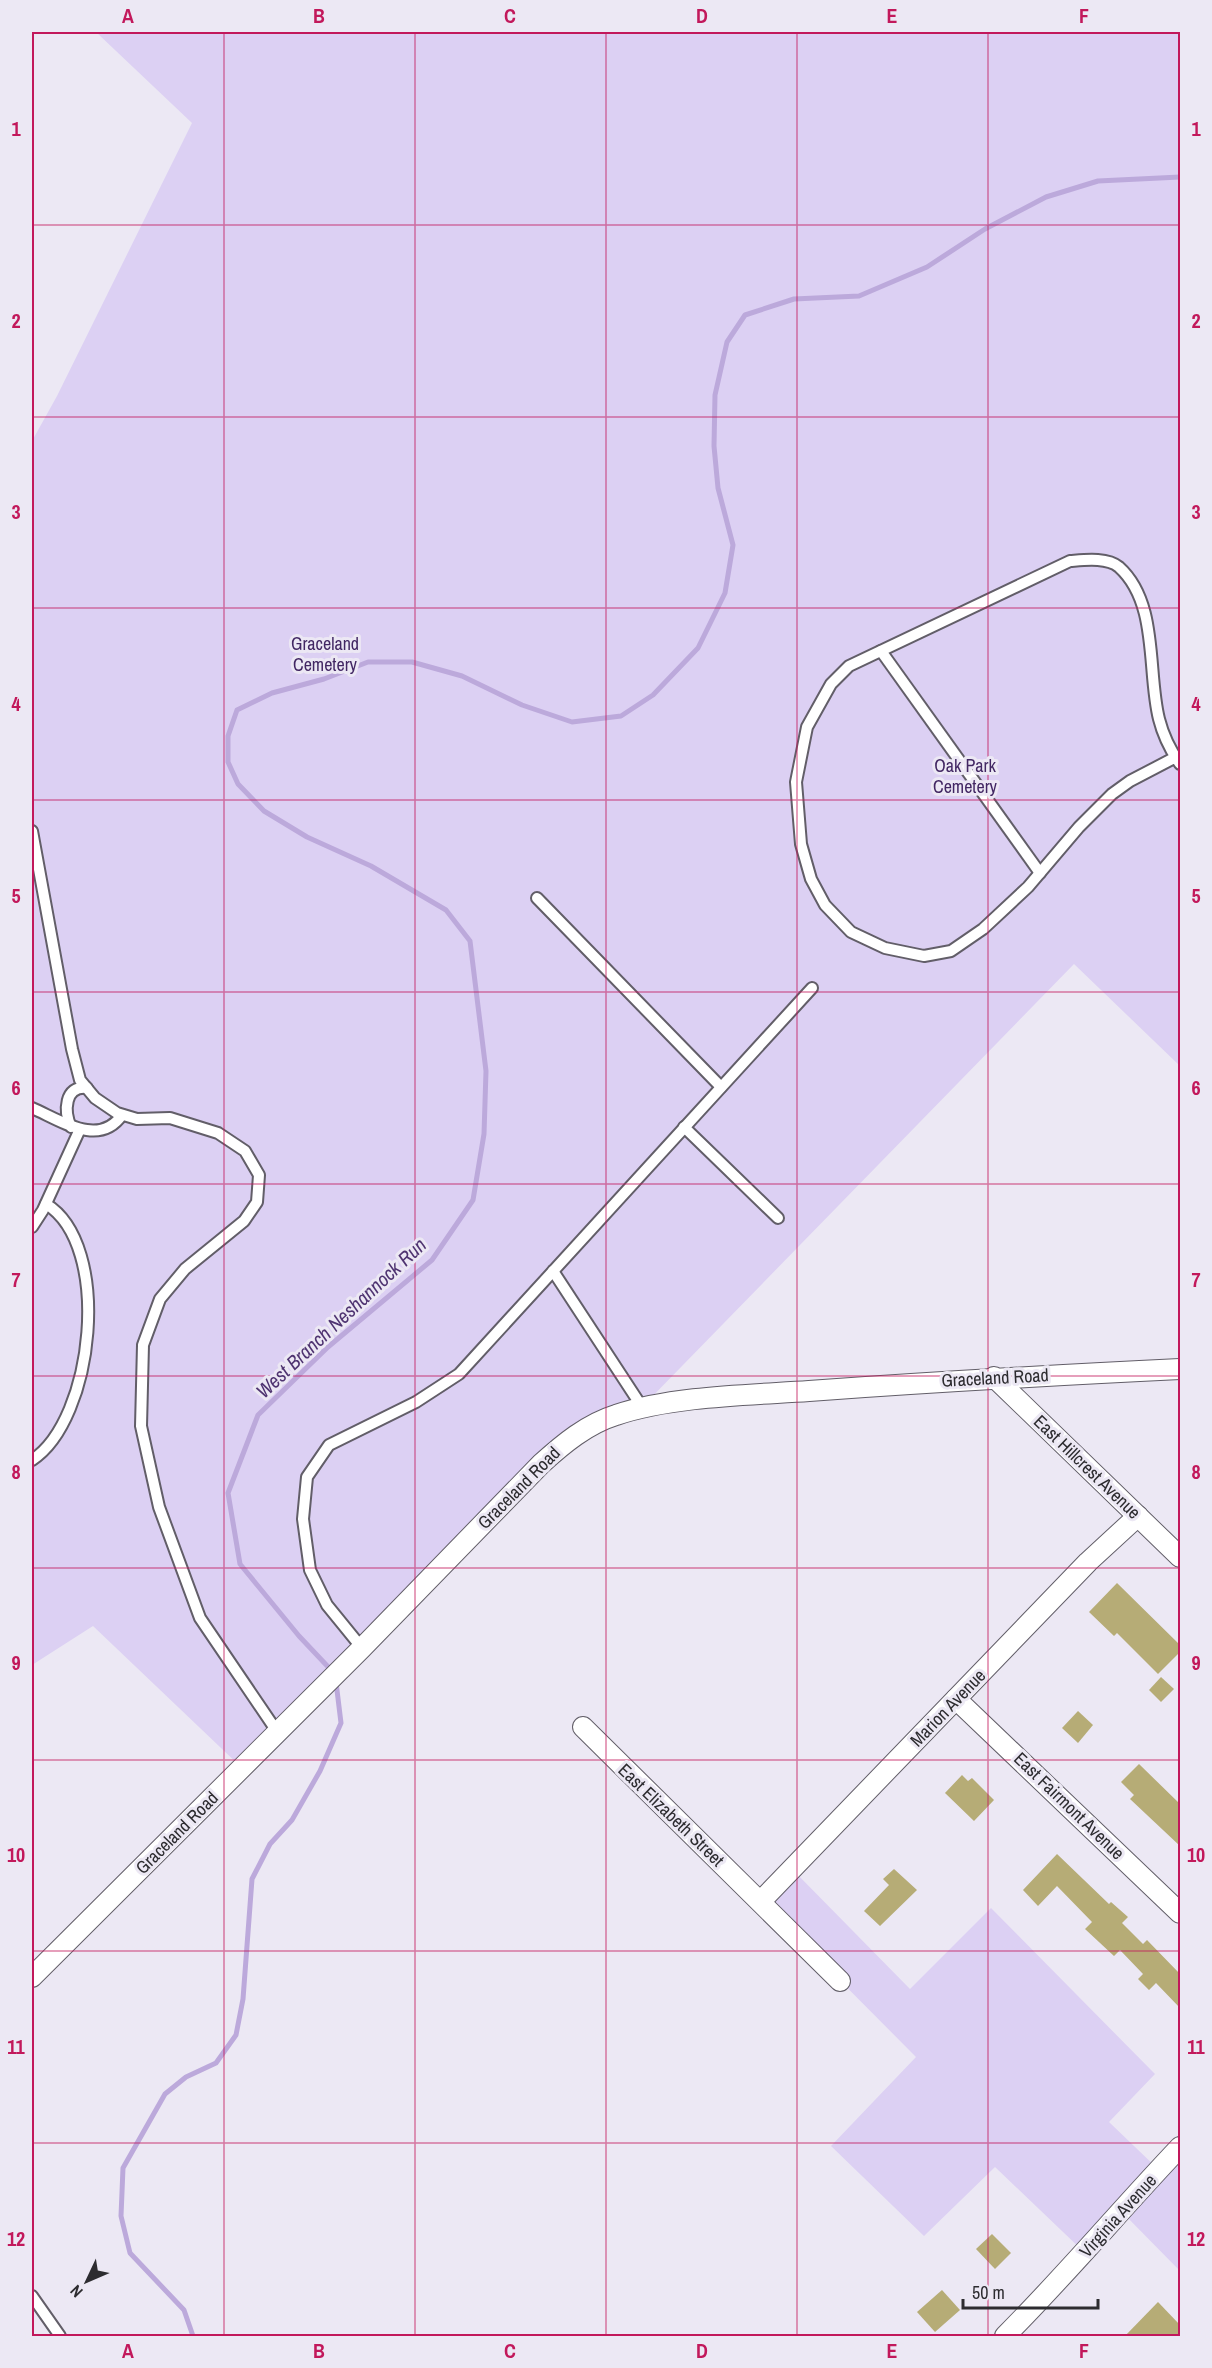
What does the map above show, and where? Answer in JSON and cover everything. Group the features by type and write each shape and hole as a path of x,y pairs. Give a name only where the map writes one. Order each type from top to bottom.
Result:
{"street":[{"name":"Graceland Road","path":"33,1973 363,1648 533,1472 563,1444 596,1424 614,1415 642,1407 728,1397 994,1377 1180,1369"},
{"name":"East Hillcrest Avenue","path":"994,1377 1180,1557"},
{"name":"Marion Avenue","path":"760,1901 1088,1562 1138,1516"},
{"name":"East Fairmont Avenue","path":"956,1699 1180,1913"},
{"name":"East Elizabeth Street","path":"583,1727 840,1981"},
{"name":"Virginia Avenue","path":"1005,2337 1047,2295 1126,2204 1180,2147"}],"lane":[{"path":"1097,560 1118,566 1134,588 1148,617 1159,719 1170,748 1178,761 1130,781 1112,794 1079,827 1028,887 983,929 951,951 924,956 885,948 851,932 825,904 811,879 801,844 796,782 807,727 831,684 849,666 1070,561 1097,560"},
{"path":"881,651 1040,873"},
{"path":"32,831 72,1049 80,1080 95,1098 122,1114 137,1119 170,1118 219,1133 245,1151 259,1175 257,1202 244,1221 185,1269 160,1299 143,1345 141,1426 159,1508 200,1618 278,1733"},
{"path":"537,898 721,1087"},
{"path":"363,1648 327,1605 310,1570 303,1519 307,1477 329,1444 416,1402 459,1374 812,988"},
{"path":"76,1128 65,1110 68,1099 73,1091 80,1087 87,1088"},
{"path":"32,1108 76,1128 106,1130 117,1123 122,1114"},
{"path":"684,1127 778,1218"},
{"path":"32,1227 46,1204 76,1128"},
{"path":"32,1460 53,1441 73,1403 87,1349 86,1275 66,1222 56,1210 46,1204"},
{"path":"553,1271 642,1407"},
{"path":"32,2296 60,2337"}],"green space":[{"path":"96,32 1180,32 1180,1066 1074,964 642,1407 587,1428 242,1768 93,1626 32,1665 32,441 57,396 192,123"},
{"path":"793,1870 910,1989 991,1908 1155,2074 1109,2122 1159,2170 1180,2147 1180,2271 1121,2211 1085,2253 995,2167 924,2236 831,2146 916,2057 761,1901"}],"building":[{"path":"1117,1583 1180,1645 1180,1652 1158,1674 1117,1633 1114,1636 1089,1612"},
{"path":"1161,1677 1174,1689 1161,1702 1149,1690"},
{"path":"1078,1711 1093,1725 1078,1743 1062,1728"},
{"path":"1139,1764 1180,1804 1180,1846 1130,1799 1134,1795 1121,1782"},
{"path":"962,1775 968,1781 972,1778 994,1800 974,1821 945,1793"},
{"path":"1057,1854 1109,1904 1111,1902 1128,1917 1122,1923 1143,1944 1147,1940 1180,1974 1180,2008 1156,1983 1149,1990 1138,1979 1143,1974 1120,1950 1114,1956 1085,1929 1092,1922 1057,1886 1038,1906 1023,1890"},
{"path":"894,1869 917,1890 880,1926 864,1911 889,1885 883,1879"},
{"path":"992,2234 1011,2253 995,2269 976,2249"},
{"path":"942,2290 960,2310 935,2332 917,2312"},
{"path":"1158,2302 1180,2325 1180,2332 1176,2337 1124,2337"}],"waterway":[{"name":"West Branch Neshannock Run","path":"332,1671 299,1636 240,1564 228,1493 258,1415 328,1347 432,1260 473,1200 484,1134 486,1071 470,941 446,910 371,866 307,837 264,811 238,784 228,762 228,736 237,710 272,693 324,679 368,662 412,662 462,676 522,705 572,722 621,716 653,695 698,648 725,593 733,545 718,488 714,446 715,395 727,342 745,315 794,299 859,296 927,267 985,229 1046,197 1098,181 1180,177"},
{"name":"West Branch Neshannock Run","path":"193,2336 184,2310 130,2253 121,2216 123,2168 165,2094 186,2077 216,2063 236,2035 243,1999 252,1879 270,1844 292,1820 320,1771 341,1723 336,1682"}],"park label":[{"name":"Graceland Cemetery","path":"325,654"},
{"name":"Oak Park Cemetery","path":"965,776"}]}
